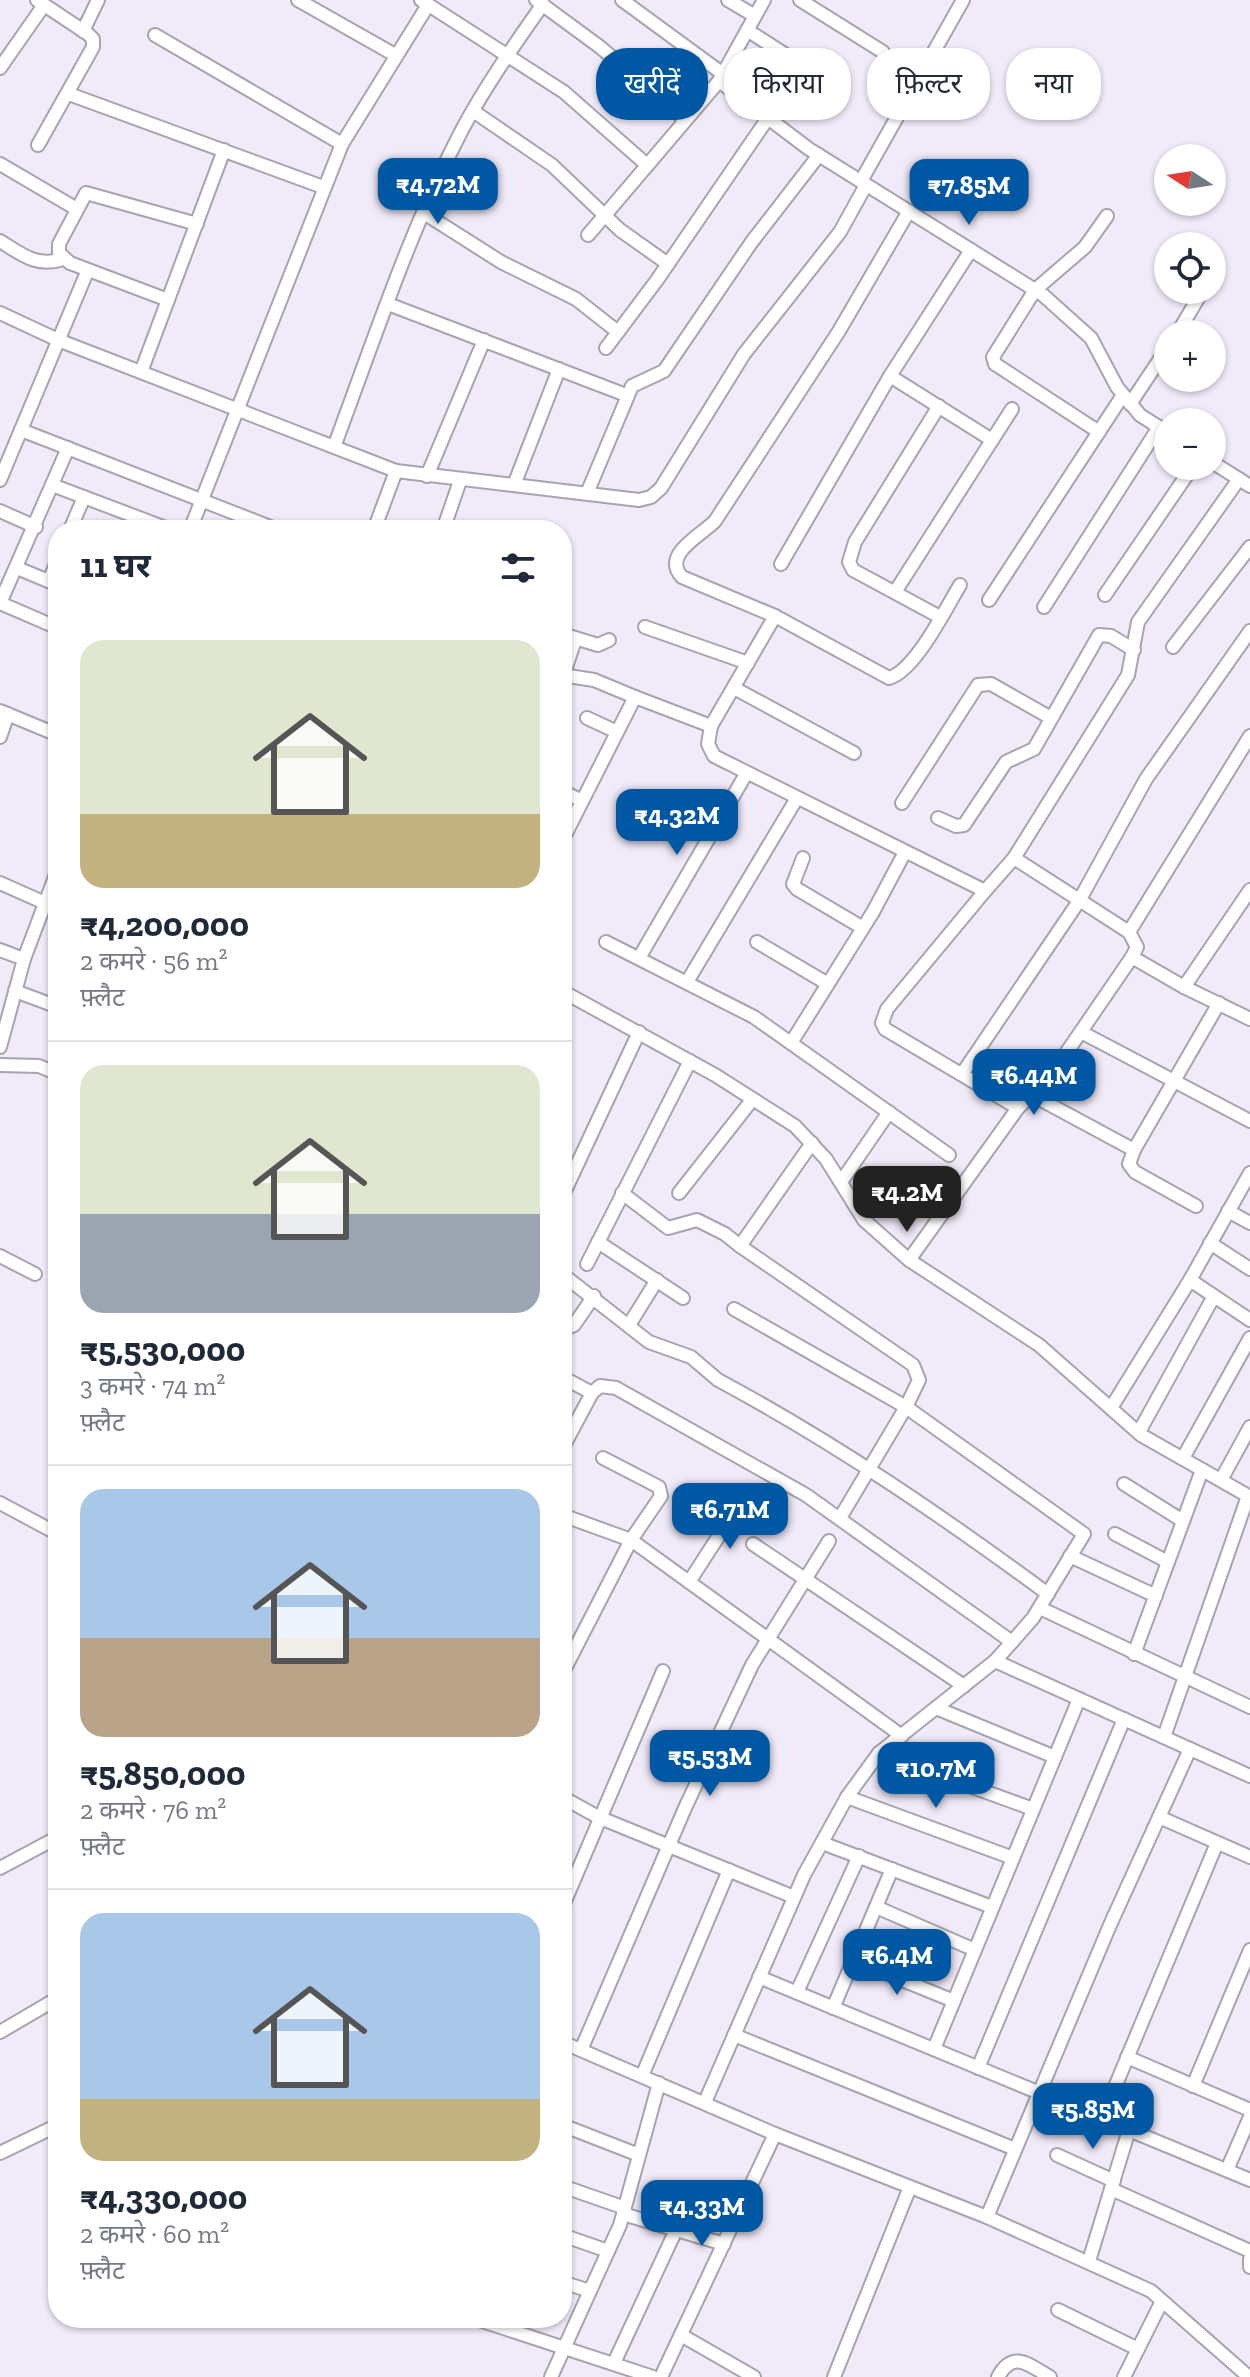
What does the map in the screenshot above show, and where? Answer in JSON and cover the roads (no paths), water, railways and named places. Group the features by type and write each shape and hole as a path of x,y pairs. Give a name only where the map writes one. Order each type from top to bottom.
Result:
{"street":[{"path":"83,31 98,0"},
{"path":"298,0 395,55"},
{"path":"622,0 724,81"},
{"path":"728,0 755,16"},
{"path":"708,93 721,78 764,0"},
{"path":"800,0 877,48"},
{"path":"0,313 58,340 396,471 460,481 588,491 639,500 651,497 661,488 744,354 840,232 963,0"},
{"path":"0,68 41,2 93,39 93,47 69,94 38,145"},
{"path":"334,447 424,213 473,111 540,2 601,48"},
{"path":"194,520 342,144 425,3 508,54 596,117 647,165"},
{"path":"747,30 775,48"},
{"path":"155,35 342,144"},
{"path":"69,94 323,187"},
{"path":"473,111 552,165 605,216 668,264"},
{"path":"588,235 685,120"},
{"path":"606,348 767,120"},
{"path":"771,120 819,155 1035,290 1091,338 1127,399 1154,422"},
{"path":"141,372 224,150"},
{"path":"588,491 626,395 637,383 664,371 751,243 819,155"},
{"path":"0,164 75,208"},
{"path":"63,259 59,244 75,208 80,198 93,192 197,224"},
{"path":"909,211 839,331 715,521 676,559 676,569 682,577 775,616 889,678 898,675 911,662 960,585"},
{"path":"424,213 501,262 576,299 618,332"},
{"path":"1099,432 995,364 994,351 1035,290 1085,247 1107,216"},
{"path":"0,241 34,261 50,263 63,259 87,272 168,300"},
{"path":"781,564 890,376 971,250"},
{"path":"0,480 87,272"},
{"path":"388,304 626,395"},
{"path":"427,476 484,340"},
{"path":"989,600 1099,432 1154,365"},
{"path":"514,485 559,369"},
{"path":"890,376 992,440"},
{"path":"939,406 849,554 853,570 940,617"},
{"path":"895,592 1012,409"},
{"path":"21,430 254,520"},
{"path":"1044,607 1154,443"},
{"path":"48,624 0,603 36,527 68,448"},
{"path":"378,520 396,471"},
{"path":"1018,1108 885,1029 882,1017 1014,858 1128,675 1138,622 1245,483 1226,471"},
{"path":"1105,595 1183,480"},
{"path":"446,520 460,481"},
{"path":"52,485 145,520"},
{"path":"74,520 84,497"},
{"path":"0,511 36,527"},
{"path":"1173,647 1250,547"},
{"path":"17,568 48,581"},
{"path":"775,616 711,726 709,750 746,774 985,891"},
{"path":"645,627 748,663"},
{"path":"962,1074 1079,901 1146,779 1250,631"},
{"path":"938,818 956,826 964,825 1006,762 1028,755 1099,635 1111,636 1134,650"},
{"path":"572,639 598,645 609,640"},
{"path":"572,648 575,640"},
{"path":"572,677 594,680 711,726"},
{"path":"902,803 978,685 991,684 1051,718"},
{"path":"734,688 854,753"},
{"path":"572,821 635,697"},
{"path":"0,737 4,712 48,731"},
{"path":"587,718 617,732"},
{"path":"1129,932 1250,736"},
{"path":"639,958 746,774"},
{"path":"572,796 582,801"},
{"path":"687,982 797,798"},
{"path":"791,1043 863,928 905,852"},
{"path":"803,858 793,884 797,889 863,928"},
{"path":"909,1260 1018,1108 1049,1078 1137,947 1129,932 1014,858"},
{"path":"0,883 45,903"},
{"path":"1184,987 1249,894"},
{"path":"0,1047 3,1026 24,959 48,895"},
{"path":"606,942 754,1017 949,1155"},
{"path":"757,942 828,984"},
{"path":"0,950 24,959"},
{"path":"1132,957 1250,1019"},
{"path":"15,991 48,1003"},
{"path":"572,996 690,1061 795,1126 841,1182 864,1220 909,1260 1039,1345 1139,1432 1249,1497 1164,1737"},
{"path":"1196,1206 1135,1172 1129,1164 1173,1079 1219,1003"},
{"path":"572,1176 639,1032"},
{"path":"1081,1032 1250,1121"},
{"path":"587,1264 690,1061"},
{"path":"0,1065 39,1066 48,1070"},
{"path":"1032,1095 1134,1150"},
{"path":"679,1193 752,1100"},
{"path":"841,1182 889,1112"},
{"path":"740,1246 812,1143"},
{"path":"1111,1408 1190,1280 1250,1173"},
{"path":"622,1193 668,1228 697,1220 725,1234 913,1365 919,1380 871,1470 840,1518"},
{"path":"1228,1211 1250,1223"},
{"path":"598,1242 683,1298"},
{"path":"1210,1243 1250,1269"},
{"path":"0,1256 35,1274"},
{"path":"629,1325 657,1280"},
{"path":"1190,1280 1250,1320"},
{"path":"572,1281 649,1342 701,1362 718,1380 871,1470 1048,1594"},
{"path":"572,1326 594,1296"},
{"path":"1139,1432 1214,1296"},
{"path":"705,2102 794,1897 847,1797 879,1753 995,1661 1040,1608 1084,1534 906,1407 734,1309"},
{"path":"1183,1458 1250,1338"},
{"path":"572,1382 592,1393"},
{"path":"572,1429 592,1393 600,1386 616,1388 840,1518 1012,1642"},
{"path":"1221,1480 1250,1427"},
{"path":"572,1655 631,1540 659,1501 659,1487 603,1458"},
{"path":"1134,1654 1202,1470"},
{"path":"1124,1484 1183,1521"},
{"path":"689,1582 742,1500"},
{"path":"0,1503 48,1529"},
{"path":"572,1519 631,1540 902,1736"},
{"path":"1115,1534 1168,1562"},
{"path":"581,2050 669,1846 767,1638 829,1541"},
{"path":"753,1544 964,1686"},
{"path":"1070,1556 1156,1596"},
{"path":"1040,1608 1185,1677 1249,1702"},
{"path":"995,1661 1250,1776"},
{"path":"572,1883 663,1671"},
{"path":"934,2049 1079,1699"},
{"path":"936,1708 1055,1757"},
{"path":"978,2068 1124,1719"},
{"path":"987,2217 1038,2092 1190,1749"},
{"path":"879,1753 1033,1809"},
{"path":"847,1797 1013,1858"},
{"path":"572,1803 598,1817 794,1897"},
{"path":"1159,1817 1250,1857"},
{"path":"0,1868 48,1842"},
{"path":"822,1843 992,1907"},
{"path":"1102,2118 1217,1843"},
{"path":"797,1992 859,1856"},
{"path":"833,2008 892,1869"},
{"path":"642,2076 729,1870"},
{"path":"876,1907 975,1950"},
{"path":"1193,2086 1250,1950"},
{"path":"853,1960 954,2001"},
{"path":"759,1977 1250,2180"},
{"path":"1,2028 48,2003"},
{"path":"734,2035 1015,2149"},
{"path":"572,2046 775,2134 987,2217 1151,2291 1249,2377"},
{"path":"1127,2057 1250,2110"},
{"path":"551,2377 624,2211 659,2083"},
{"path":"1227,2170 1250,2117"},
{"path":"572,2129 639,2155"},
{"path":"0,2153 48,2130"},
{"path":"1089,2261 1129,2130"},
{"path":"661,2377 775,2134"},
{"path":"1057,2155 1250,2251"},
{"path":"834,2377 910,2187"},
{"path":"572,2190 676,2230 724,2244"},
{"path":"614,2363 676,2230"},
{"path":"572,2238 608,2251"},
{"path":"1250,2259 1250,2267"},
{"path":"572,2285 590,2291"},
{"path":"1124,2377 1162,2301"},
{"path":"1058,2310 1138,2349"},
{"path":"506,2328 653,2377"},
{"path":"681,2335 754,2377"},
{"path":"998,2377 1011,2361 1023,2362 1050,2377"},
{"path":"724,2377 731,2363"}]}
